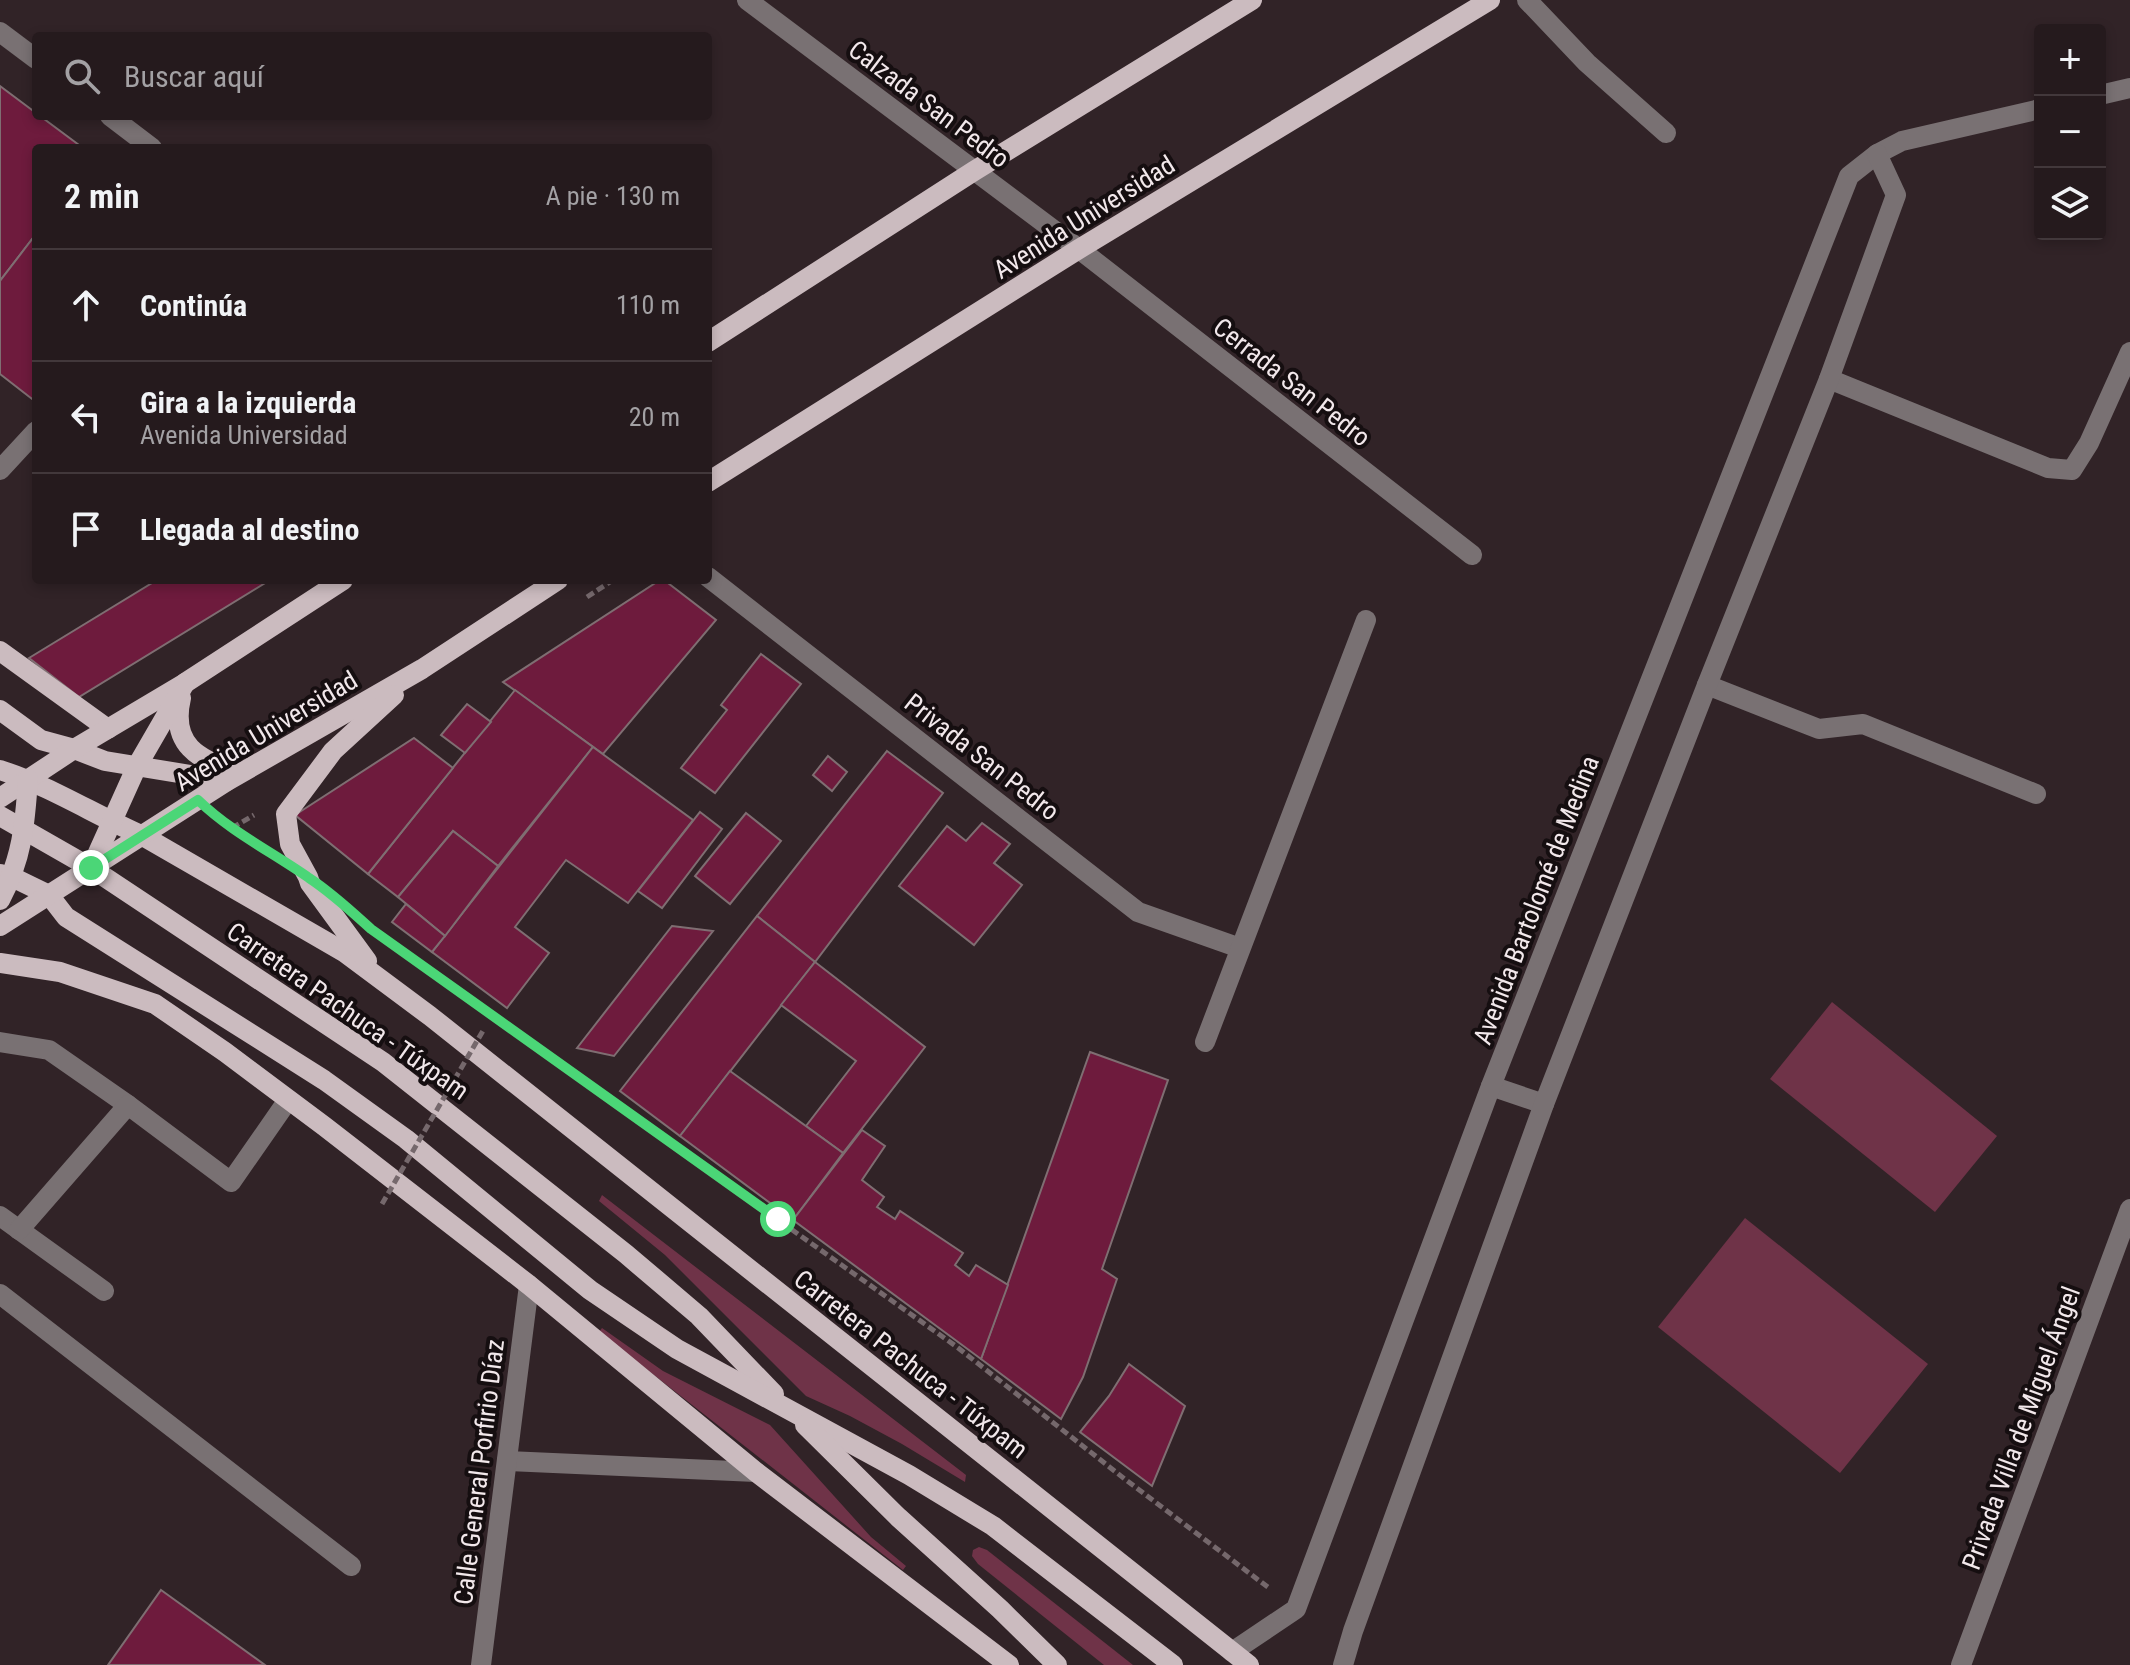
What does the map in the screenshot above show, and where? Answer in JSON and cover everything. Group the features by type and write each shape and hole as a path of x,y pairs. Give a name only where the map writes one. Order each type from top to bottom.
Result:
{"main road":[{"path":"712,339 974,171 1252,0"},
{"name":"Avenida Universidad","path":"712,479 1079,249 1490,0"},
{"path":"0,798 337,584"},
{"name":"Avenida Universidad","path":"0,926 234,778 422,669 552,584"},
{"path":"0,651 108,729"},
{"path":"381,980 310,883 290,844 286,814 333,751 422,669"},
{"path":"91,868 137,766 185,683"},
{"path":"185,683 177,715 181,735 195,753 234,778"},
{"path":"0,710 41,740 105,761 234,778"},
{"name":"Carretera Pachuca - Túxpam","path":"0,770 28,779 143,836 344,952 1249,1665"},
{"path":"0,900 6,876 25,830 28,779"},
{"name":"Carretera Pachuca - Túxpam","path":"0,816 91,868 311,1012 406,1079 626,1254 699,1316 898,1517 1057,1665"},
{"path":"6,876 49,895 66,917 324,1080 406,1139 590,1290 677,1349 788,1407 993,1526 1173,1665"},
{"path":"0,963 60,972 155,1004 225,1052 529,1285 756,1472 1009,1665"}],"street":[{"name":"Calzada San Pedro","path":"747,0 1079,249"},
{"path":"1527,0 1587,63 1666,133"},
{"path":"0,32 32,56"},
{"path":"2106,94 2130,88"},
{"name":"Avenida Bartolomé de Medina","path":"1296,1609 1491,1086 1849,176 1877,154 1902,141 2034,110"},
{"path":"115,120 147,144"},
{"path":"1343,1665 1544,1104 1829,379 1896,195 1877,154"},
{"name":"Cerrada San Pedro","path":"1079,249 1472,555"},
{"path":"1829,379 2048,468 2072,470 2089,443 2130,352"},
{"path":"0,470 32,435"},
{"name":"Privada San Pedro","path":"712,580 1138,912 1240,948"},
{"path":"1205,1042 1366,620"},
{"path":"1707,685 1819,729 1863,724 2036,794"},
{"path":"0,1042 49,1050 231,1182 288,1100"},
{"path":"1491,1086 1544,1104"},
{"path":"19,1230 128,1105"},
{"name":"Privada Villa de Miguel Ángel","path":"1961,1665 2130,1209"},
{"path":"0,1216 104,1291"},
{"name":"Calle General Porfirio Díaz","path":"481,1665 529,1285"},
{"path":"0,1294 351,1566"},
{"path":"507,1461 756,1472"},
{"path":"1232,1652 1296,1609"}],"path":[{"path":"198,800 217,818 308,877"},
{"path":"440,979 957,1347 1296,1609"},
{"path":"382,1204 484,1029"}],"shaded area":[{"path":"1832,1002 1997,1136 1935,1212 1770,1079"},
{"path":"602,1195 966,1475 965,1482 902,1444 806,1396 665,1255 599,1201"},
{"path":"1745,1218 1928,1364 1840,1473 1658,1327"},
{"path":"602,1328 663,1371 770,1425 871,1537 906,1566 903,1570 599,1332"},
{"path":"979,1547 987,1550 1133,1665 1104,1665 978,1564 972,1556 973,1550"}],"building":[{"path":"0,86 32,110 32,120 45,120 78,144 32,144 32,239 0,281"},
{"path":"32,239 32,399 0,374 0,281"},
{"path":"150,584 263,584 79,697 29,658"},
{"path":"654,584 669,584 716,620 603,754 503,682"},
{"path":"761,654 801,684 715,793 681,768 727,710 721,705"},
{"path":"515,690 593,747 498,866 453,831 398,897 368,874"},
{"path":"467,704 491,722 465,753 441,735"},
{"path":"414,738 453,768 368,874 295,815"},
{"path":"593,747 693,820 628,903 566,860 515,927 549,953 507,1008 432,952"},
{"path":"887,751 943,793 815,962 757,916"},
{"path":"828,756 847,772 832,791 813,775"},
{"path":"700,812 722,829 662,908 638,891"},
{"path":"746,813 781,841 730,904 695,876"},
{"path":"982,823 1010,844 994,863 1022,885 974,945 899,886 947,826 966,841"},
{"path":"453,831 498,866 445,936 398,897"},
{"path":"406,904 445,936 432,952 392,922"},
{"path":"757,916 815,962 680,1136 620,1091"},
{"path":"672,926 713,931 614,1056 577,1048"},
{"path":"815,962 925,1047 843,1153 806,1126 856,1061 781,1005"},
{"path":"1090,1052 1168,1080 1102,1269 1117,1279 1083,1377 1061,1419 981,1359"},
{"path":"730,1071 843,1153 793,1220 680,1136"},
{"path":"862,1130 885,1146 862,1180 884,1197 877,1207 895,1219 900,1211 963,1253 955,1265 969,1276 976,1265 1008,1285 981,1359 793,1220"},
{"path":"1129,1364 1185,1406 1152,1486 1080,1432 1109,1396"},
{"path":"161,1590 265,1665 108,1665"}],"route":[{"path":"91,868 198,800 217,818 308,877 371,929 778,1219"}]}
